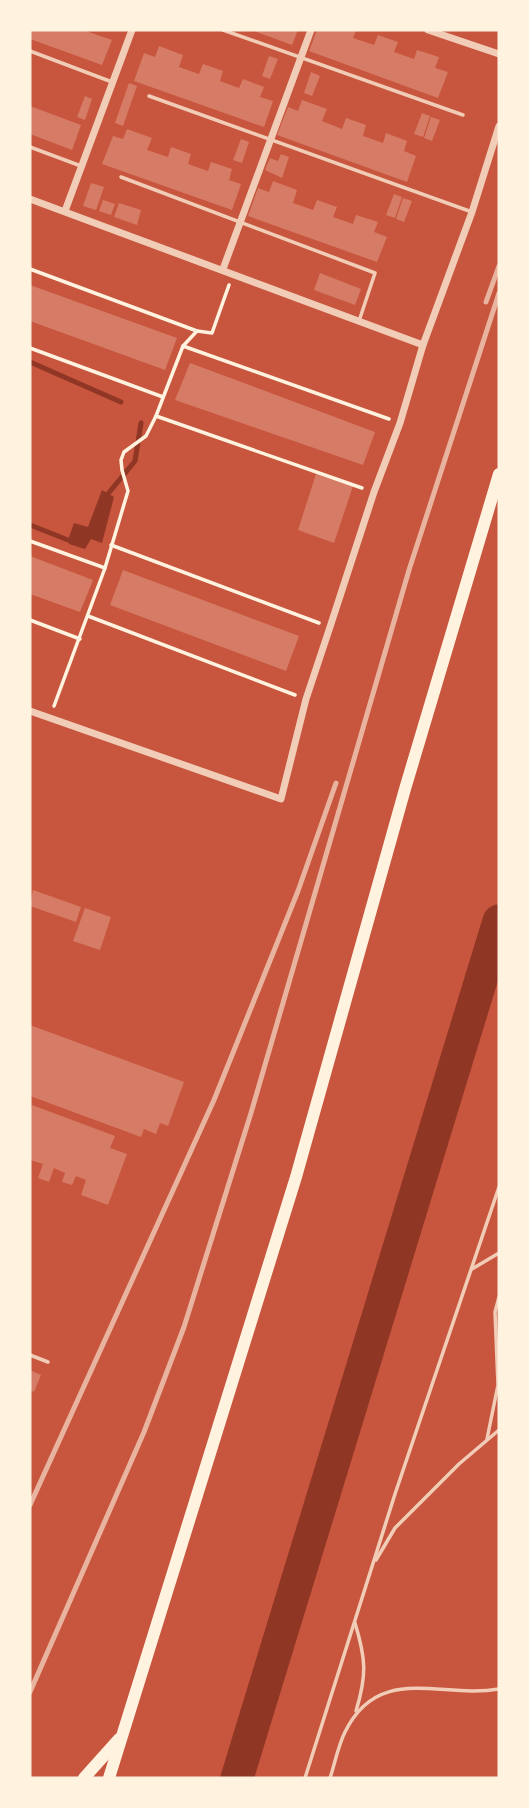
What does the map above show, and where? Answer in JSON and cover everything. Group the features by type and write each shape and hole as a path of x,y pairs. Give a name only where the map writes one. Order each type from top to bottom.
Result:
{"main road":[{"path":"109,1778 296,1177 398,816 499,474"},
{"path":"84,1778 122,1735"}],"street":[{"path":"65,211 132,30"},
{"path":"223,269 311,30"},
{"path":"428,30 499,54"},
{"path":"30,711 281,799 306,699 374,492 400,423 423,345 472,212 499,126"},
{"path":"30,199 423,345"}],"lane":[{"path":"223,30 463,115"},
{"path":"30,51 112,82"},
{"path":"149,96 472,212"},
{"path":"30,147 81,166"},
{"path":"121,177 375,273 359,321"},
{"path":"305,1778 373,1564 499,1187"},
{"path":"472,1269 499,1253"},
{"path":"486,1441 498,1385 495,1312 499,1297"},
{"path":"30,1355 48,1362"},
{"path":"373,1564 396,1528 459,1464 499,1430"},
{"path":"330,1778 344,1734 356,1713 364,1686 365,1654 355,1621"},
{"path":"356,1713 373,1697 402,1688 479,1692 499,1689"}],"path":[{"path":"30,269 197,331 212,333 233,273"},
{"path":"49,718 105,568 128,491 122,470 124,452 146,436 183,346 197,331"},
{"path":"183,346 400,423"},
{"path":"30,348 163,397"},
{"path":"156,416 374,492"},
{"path":"30,541 105,568"},
{"path":"111,545 330,627"},
{"path":"88,616 306,699"},
{"path":"30,620 80,639"}],"shaded area":[{"path":"102,490 114,497 102,543 91,539 85,549 69,544 74,523 88,527"}],"building":[{"path":"30,30 83,30 112,40 102,65 30,39"},
{"path":"251,30 298,30 292,45"},
{"path":"317,30 356,30 353,38 374,45 378,35 398,42 394,52 414,59 417,50 439,57 435,68 448,72 438,98 309,51"},
{"path":"159,46 183,55 179,67 199,74 203,64 223,71 220,81 239,88 243,79 264,87 260,97 273,101 264,127 134,81 144,53 155,57"},
{"path":"269,56 278,59 270,79 262,76"},
{"path":"311,72 320,76 312,96 304,93"},
{"path":"129,83 137,86 123,126 115,123"},
{"path":"85,96 92,99 85,120 77,117"},
{"path":"302,100 327,109 322,121 342,129 346,118 366,125 363,136 383,143 386,133 407,141 404,151 416,156 407,182 277,135 288,107 298,111"},
{"path":"30,106 81,125 72,150 30,134"},
{"path":"422,113 430,116 423,137 414,134"},
{"path":"431,117 440,120 432,141 424,138"},
{"path":"127,129 152,138 147,150 168,157 171,147 191,154 188,164 208,171 211,162 232,169 229,180 241,184 232,210 102,164 113,136 123,139"},
{"path":"241,139 249,142 242,163 233,160"},
{"path":"281,154 289,157 282,178 265,170 270,158 278,161"},
{"path":"273,181 297,190 293,203 313,210 317,200 337,207 333,217 353,224 356,215 378,222 374,232 387,237 377,262 248,216 258,188 269,192"},
{"path":"91,183 104,187 96,210 83,206"},
{"path":"394,194 402,197 395,218 386,215"},
{"path":"403,198 412,201 404,222 396,219"},
{"path":"103,200 115,204 111,215 99,211"},
{"path":"119,203 141,210 137,225 114,217"},
{"path":"320,273 361,289 355,305 314,290"},
{"path":"30,285 177,338 165,370 30,321"},
{"path":"190,363 375,432 363,465 175,400"},
{"path":"316,474 353,486 334,543 298,530"},
{"path":"30,556 93,580 80,612 30,594"},
{"path":"123,570 299,636 286,671 110,605"},
{"path":"33,890 81,907 76,922 30,906"},
{"path":"85,908 111,917 100,950 73,941"},
{"path":"30,1025 184,1082 168,1126 160,1123 156,1134 144,1129 141,1137 30,1096"},
{"path":"32,1105 115,1136 110,1148 127,1154 108,1205 81,1195 86,1180 76,1176 72,1185 62,1182 65,1173 54,1168 49,1182 38,1178 43,1164 30,1160"},
{"path":"30,1370 41,1375 34,1392 30,1390"}],"waterway":[{"path":"30,362 121,402"},
{"path":"107,495 135,461 141,423"},
{"path":"30,525 68,540"},
{"path":"237,1778 499,921"}],"railway":[{"path":"486,302 499,266"},
{"path":"30,1692 144,1432 184,1327 251,1113 409,570 499,293"},
{"path":"30,1505 214,1100 298,891 336,783"}]}
